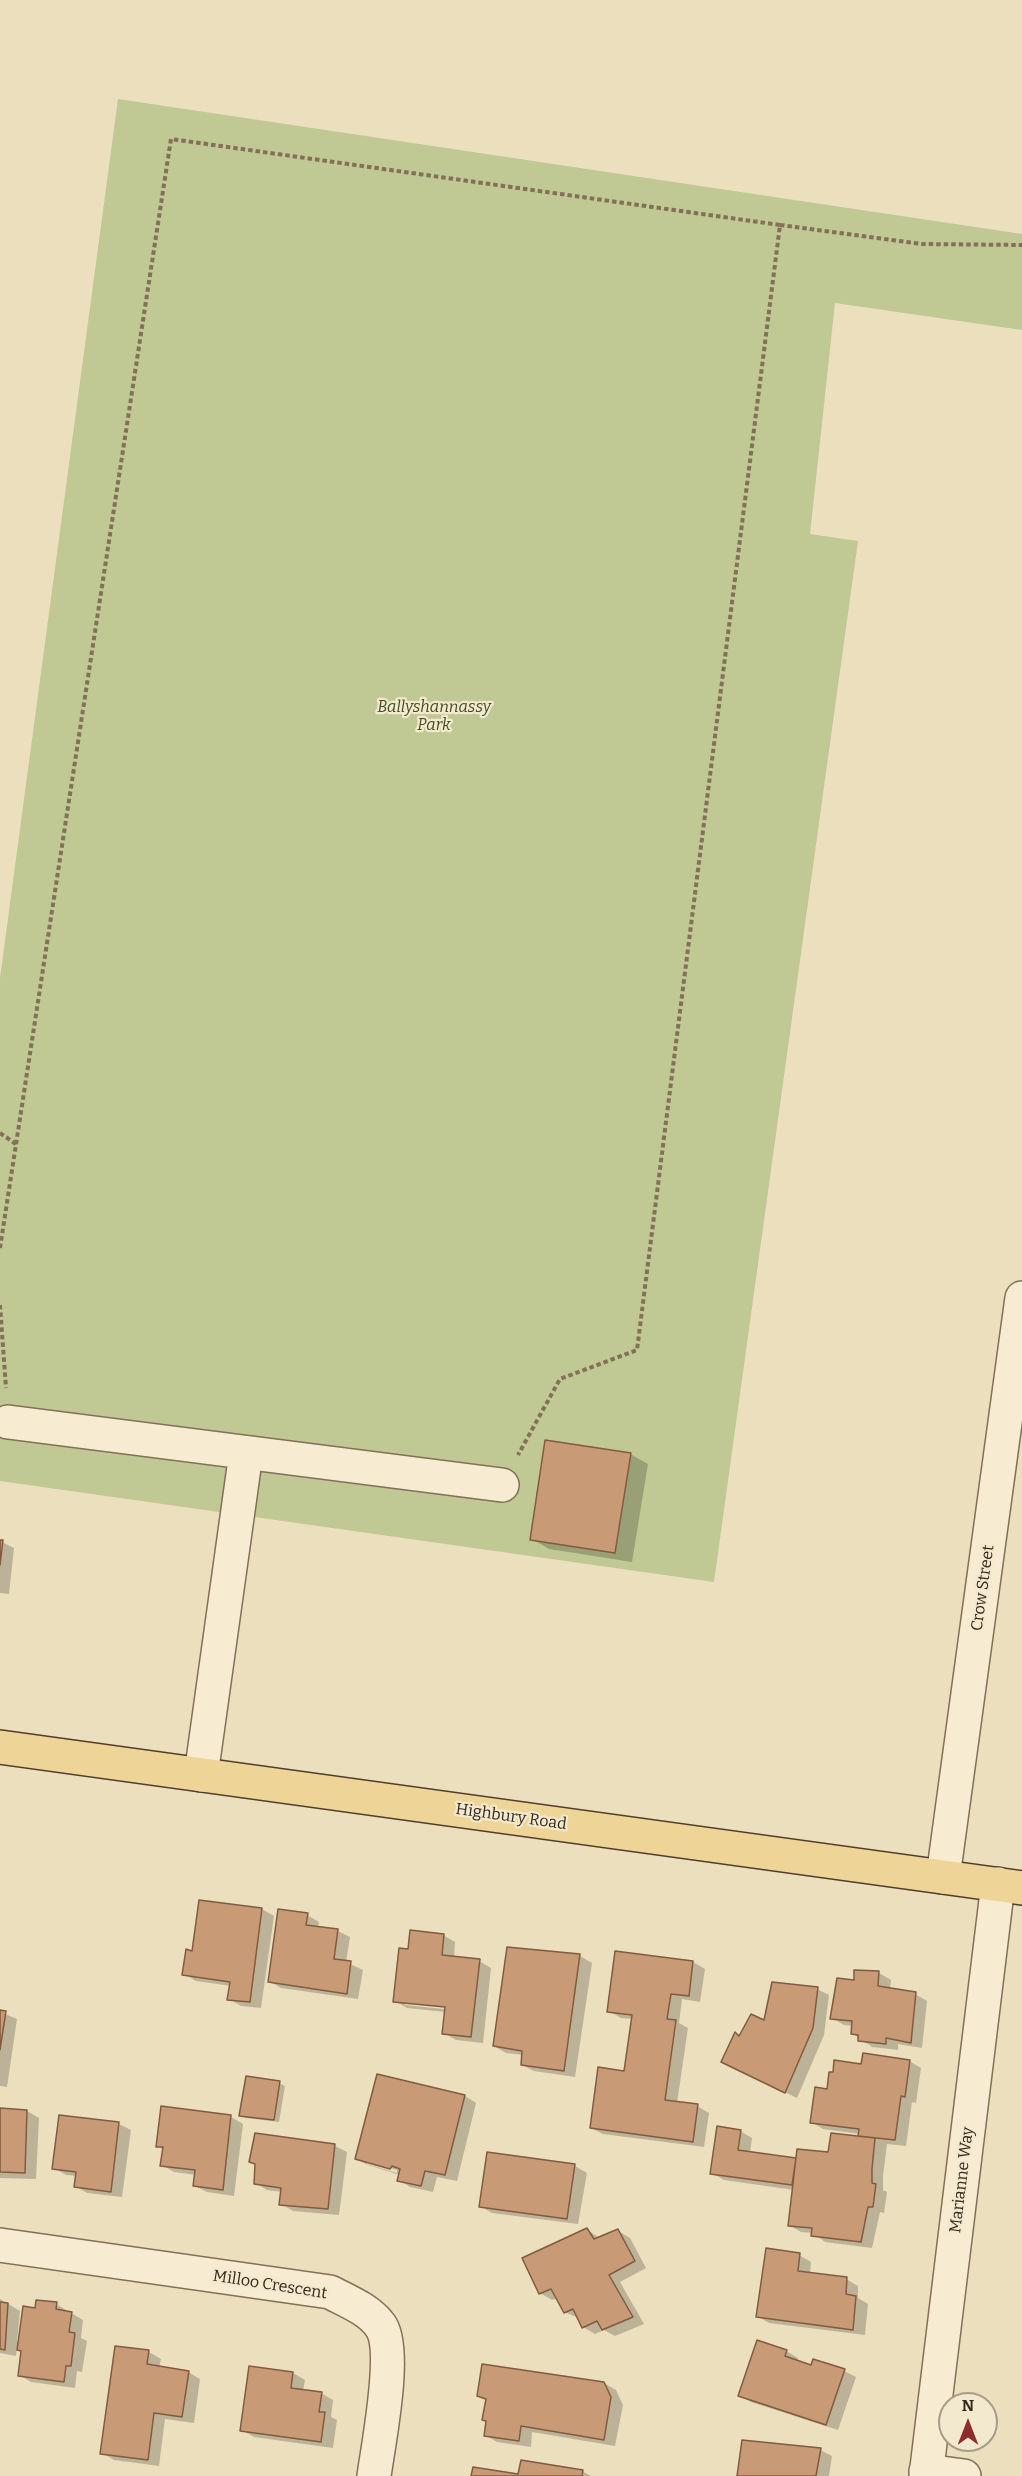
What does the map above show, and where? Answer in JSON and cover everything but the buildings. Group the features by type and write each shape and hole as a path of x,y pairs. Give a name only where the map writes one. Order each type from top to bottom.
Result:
{"main road":[{"name":"Highbury Road","path":"0,1747 1010,1886"}],"street":[{"name":"Crow Street","path":"943,1877 1022,1298"},
{"path":"8,1422 502,1485"},
{"path":"201,1775 246,1453"},
{"name":"Marianne Way","path":"926,2474 1010,1886"},
{"name":"Milloo Crescent","path":"0,2245 330,2292 361,2308 381,2326 387,2347 386,2390 374,2476"},
{"path":"926,2474 964,2476"}],"path":[{"path":"0,1248 171,139 922,244 1022,245"},
{"path":"502,1485 560,1379 637,1350 780,225"},
{"path":"0,1133 16,1144"},
{"path":"0,1305 8,1422"}],"green space":[{"name":"Ballyshannassy Park","path":"118,99 1022,234 1022,330 835,303 810,534 858,541 714,1582 0,1481 0,978"}]}
